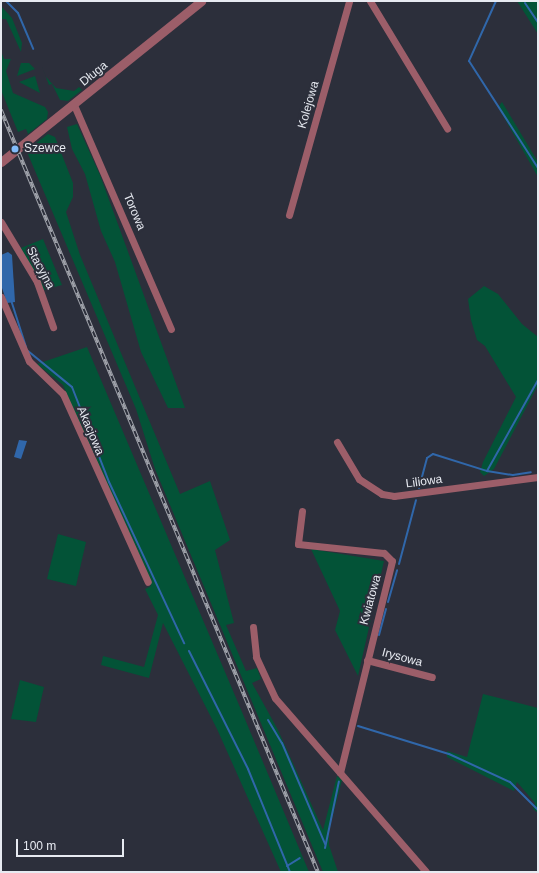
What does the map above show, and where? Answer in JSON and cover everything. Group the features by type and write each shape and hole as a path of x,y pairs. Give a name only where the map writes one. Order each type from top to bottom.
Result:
{"street":[{"name":"Długa","path":"1,162 74,105 201,1"},
{"name":"Kolejowa","path":"289,215 349,1"},
{"path":"370,1 447,128"},
{"name":"Torowa","path":"74,105 171,329"},
{"name":"Stacyjna","path":"1,222 37,282 53,327"},
{"name":"Akacjowa","path":"1,297 29,361 63,394 148,582"},
{"name":"Liliowa","path":"337,442 359,479 377,491 394,496 538,477"},
{"name":"Kwiatowa","path":"302,511 298,544 392,557 340,773"},
{"path":"254,627 256,657 268,686 292,721 340,773 426,872"},
{"name":"Irysowa","path":"367,660 432,677"}],"green space":[{"path":"517,1 538,1 538,34"},
{"path":"1,6 12,18 22,43 21,52 6,19 1,19"},
{"path":"1,51 4,59 11,59 6,71 13,93 45,107 48,112 47,119 28,134 26,129 18,132 1,90"},
{"path":"39,59 46,77 56,88 74,91 79,87 82,90 68,101 60,100 52,84 49,85"},
{"path":"21,63 29,63 35,69 17,76"},
{"path":"35,76 40,93 19,82"},
{"path":"502,102 538,162 538,177 498,107"},
{"path":"77,124 100,175 185,408 168,408 141,352 115,262 101,231 85,174 72,149 67,127"},
{"path":"48,134 55,137 73,183 73,197 66,212 80,255 180,494 210,481 230,540 215,550 234,623 226,625 246,671 257,668 261,679 252,683 278,730 323,830 337,776 342,780 329,830 329,845 338,872 323,872 155,469 136,409 27,152 23,153"},
{"path":"43,239 62,285 44,290 21,248"},
{"path":"484,286 498,294 522,324 538,337 538,385 494,469 484,476 480,472 483,462 516,397 485,346 477,340 471,320 468,299"},
{"path":"87,347 309,872 281,872 217,729 163,623 149,678 101,665 103,656 144,667 158,615 145,589 151,586 63,385 37,364"},
{"path":"58,534 86,542 76,586 47,579"},
{"path":"311,549 384,561 358,676 335,630 340,611"},
{"path":"20,680 44,687 36,722 11,719"},
{"path":"483,694 538,708 538,813 533,809 535,803 517,782 514,791 447,757 447,751 467,757"}],"water":[{"path":"8,252 12,255 15,302 7,303 1,285 1,255"},
{"path":"19,440 27,441 21,459 14,457"}],"waterway":[{"path":"6,1 18,13 33,49"},
{"path":"496,1 469,61 538,168"},
{"path":"525,3 538,22"},
{"path":"11,300 26,347"},
{"path":"28,351 72,387 109,482 184,643"},
{"path":"419,488 427,458 433,454 487,471 538,380"},
{"path":"487,471 513,475 531,472"},
{"path":"399,564 416,500"},
{"path":"388,602 397,570"},
{"path":"379,635 386,609"},
{"path":"189,651 248,769 290,872"},
{"path":"268,720 282,743 325,844"},
{"path":"358,726 449,754 510,782 538,810"},
{"path":"325,848 339,781"},
{"path":"287,866 300,858"}],"railway":[{"path":"1,110 318,872"}],"place":[{"name":"Szewce","path":"15,149"}]}
